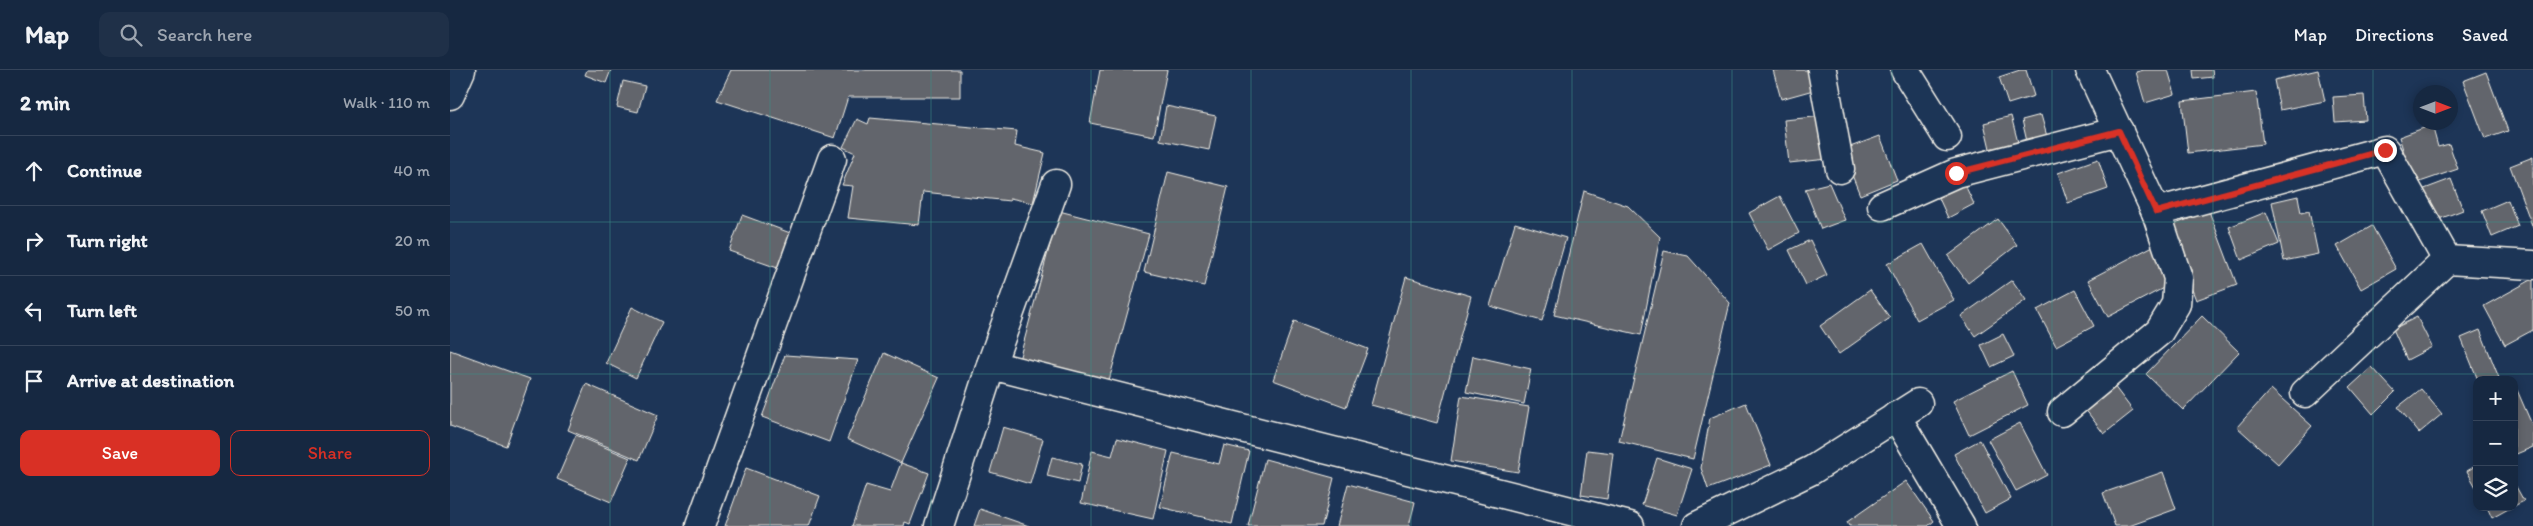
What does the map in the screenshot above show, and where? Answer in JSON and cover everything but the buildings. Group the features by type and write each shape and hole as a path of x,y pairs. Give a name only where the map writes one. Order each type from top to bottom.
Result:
{"street":[{"path":"450,96 461,70"},
{"path":"1822,70 1840,169"},
{"path":"1905,70 1946,137"},
{"path":"2062,412 2159,332 2176,304 2178,278 2156,212 2090,70"},
{"path":"1882,206 1956,173 2119,131"},
{"path":"2156,212 2385,150 2447,260"},
{"path":"700,526 832,159"},
{"path":"938,526 991,365 1056,184"},
{"path":"2305,393 2447,260 2533,265"},
{"path":"991,365 1630,526"},
{"path":"1698,526 1812,470 1907,409 1961,526"}],"route":[{"path":"1956,173 2119,131 2156,212 2385,150"}]}
